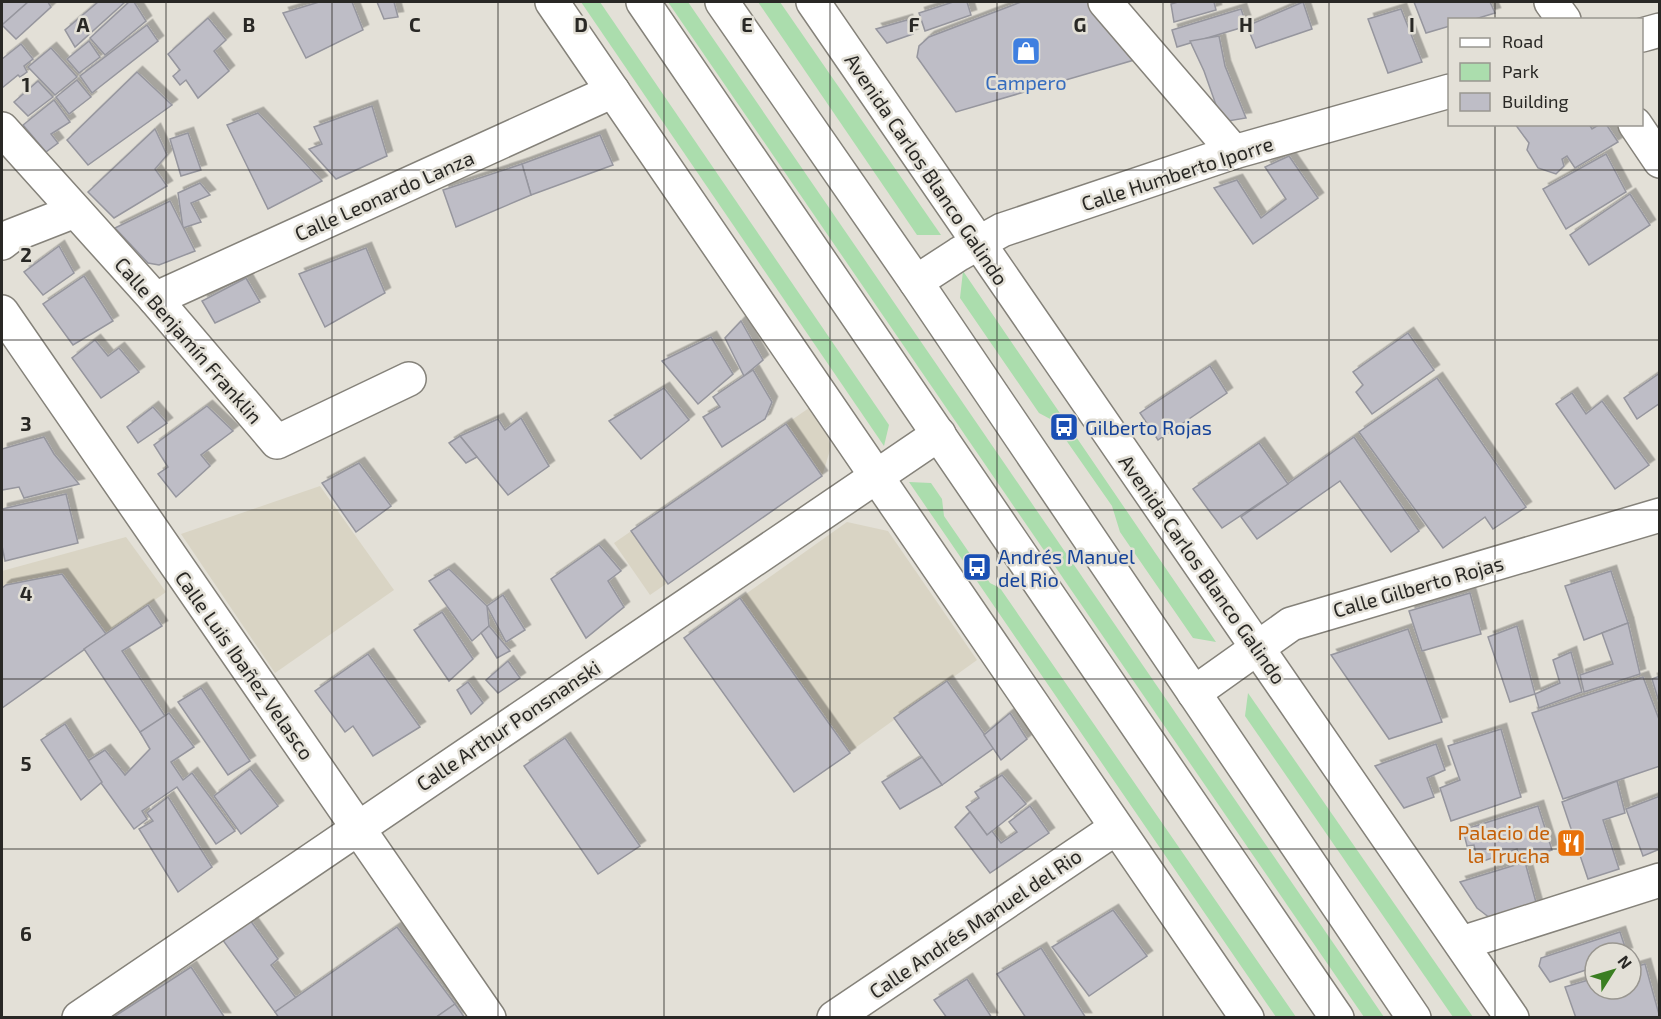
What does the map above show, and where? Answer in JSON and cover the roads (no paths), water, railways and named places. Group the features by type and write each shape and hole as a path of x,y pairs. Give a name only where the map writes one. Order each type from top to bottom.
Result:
{"main road":[{"path":"552,2 1247,1017"},
{"path":"643,2 1337,1017"},
{"path":"722,2 916,282 1414,1017"},
{"name":"Avenida Carlos Blanco Galindo","path":"813,2 1512,1017"},
{"path":"1105,2 1234,152"},
{"path":"1551,2 1562,18"},
{"path":"1643,34 1659,30"},
{"name":"Calle Leonardo Lanza","path":"155,299 613,91"},
{"name":"Calle Humberto Iporre","path":"916,282 1002,230 1234,152 1448,91"},
{"path":"1636,126 1659,161"},
{"name":"Calle Benjamín Franklin","path":"2,129 155,299 277,442 410,379"},
{"path":"2,243 11,236 75,211"},
{"name":"Calle Luis Ibañez Velasco","path":"2,312 489,1017"},
{"name":"Calle Arthur Ponsnanski","path":"79,1017 939,434"},
{"name":"Calle Gilberto Rojas","path":"1194,693 1291,624 1659,515"},
{"name":"Calle Andrés Manuel del Rio","path":"834,1017 1116,828"},
{"path":"1462,943 1659,880"}],"place":[{"name":"Campero","path":"1026,51"},
{"name":"Gilberto Rojas","path":"1064,427"},
{"name":"Andrés Manuel del Rio","path":"977,567"},
{"name":"Palacio de la Trucha","path":"1571,843"}]}
